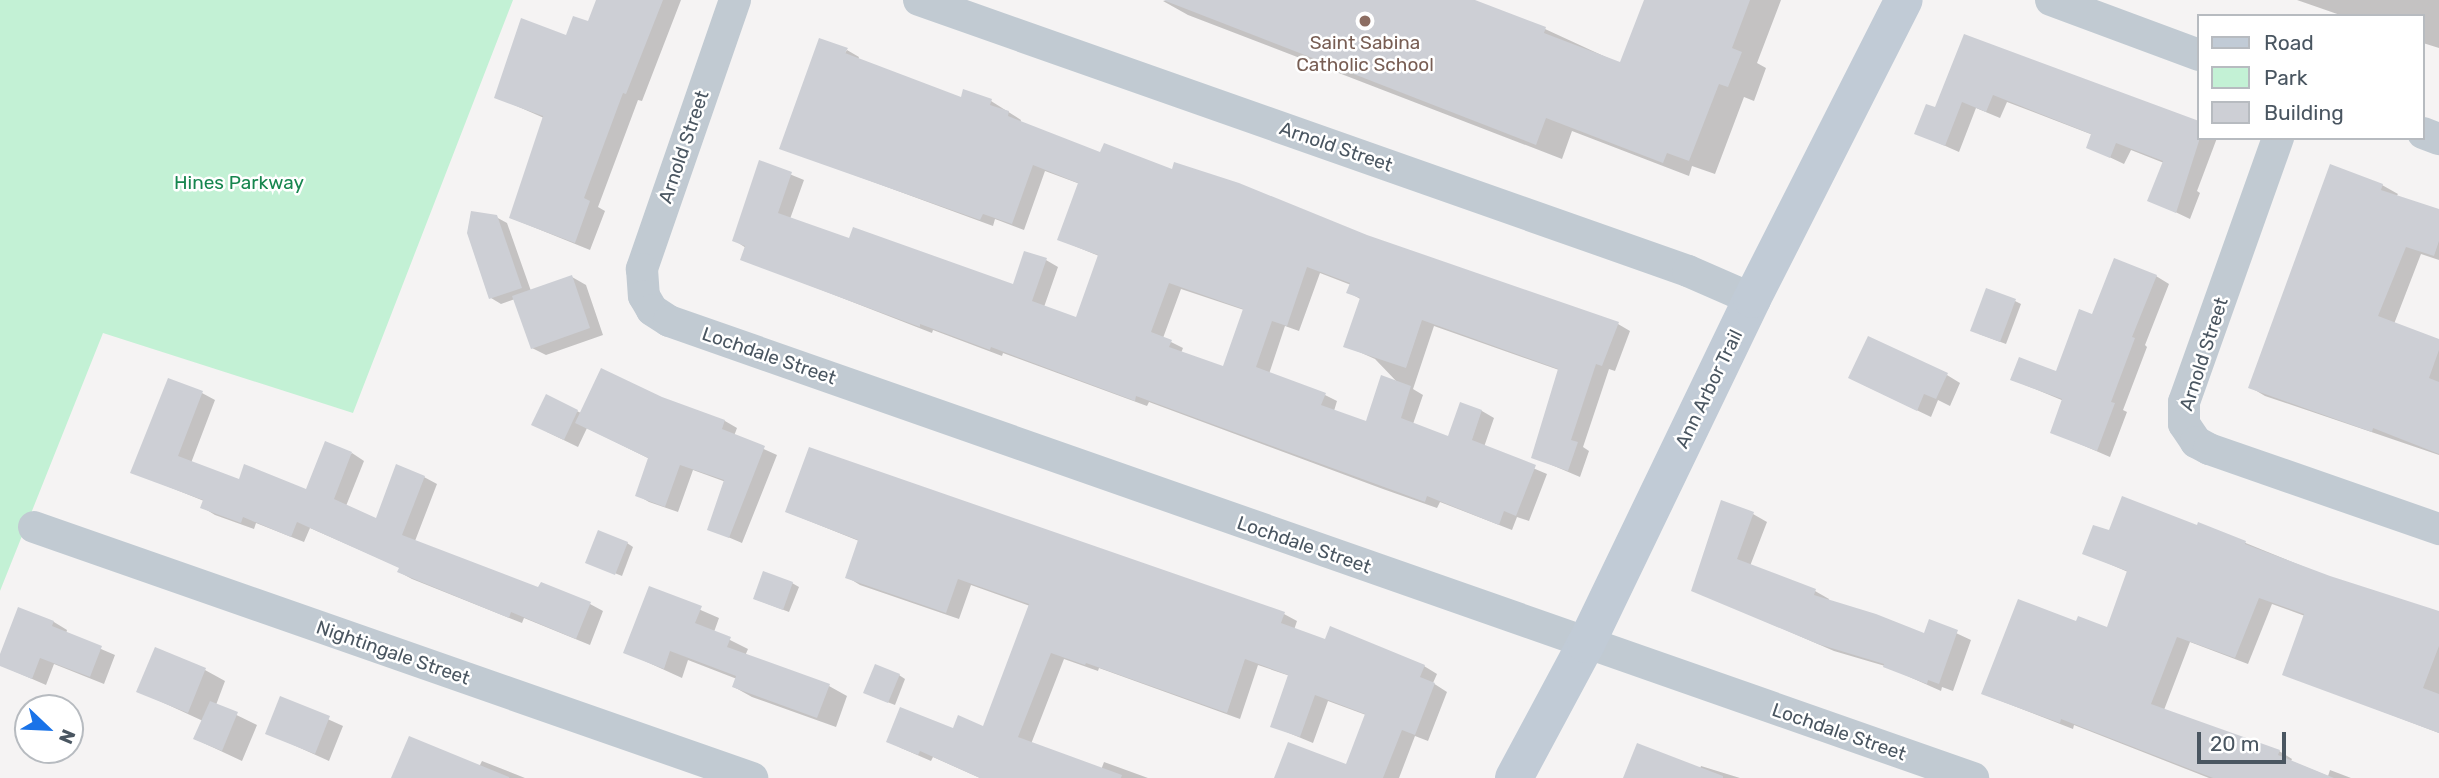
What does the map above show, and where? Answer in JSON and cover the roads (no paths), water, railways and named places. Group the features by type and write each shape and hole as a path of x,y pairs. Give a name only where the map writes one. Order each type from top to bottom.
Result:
{"street":[{"name":"Arnold Street","path":"644,296 642,269 735,0"},
{"name":"Arnold Street","path":"919,0 960,7 1688,271 1752,299"},
{"name":"Ann Arbor Trail","path":"1514,778 1586,645 1752,299 1904,0"},
{"path":"2051,0 2198,55"},
{"name":"Arnold Street","path":"2277,140 2185,402 2184,424 2196,442 2209,449 2439,529"},
{"name":"Lochdale Street","path":"644,296 652,310 669,321 1586,645 1973,778"},
{"name":"Nightingale Street","path":"34,527 752,778"}],"place":[{"name":"Saint Sabina Catholic School","path":"1365,21"}],"park label":[{"name":"Hines Parkway","path":"239,183"}]}
